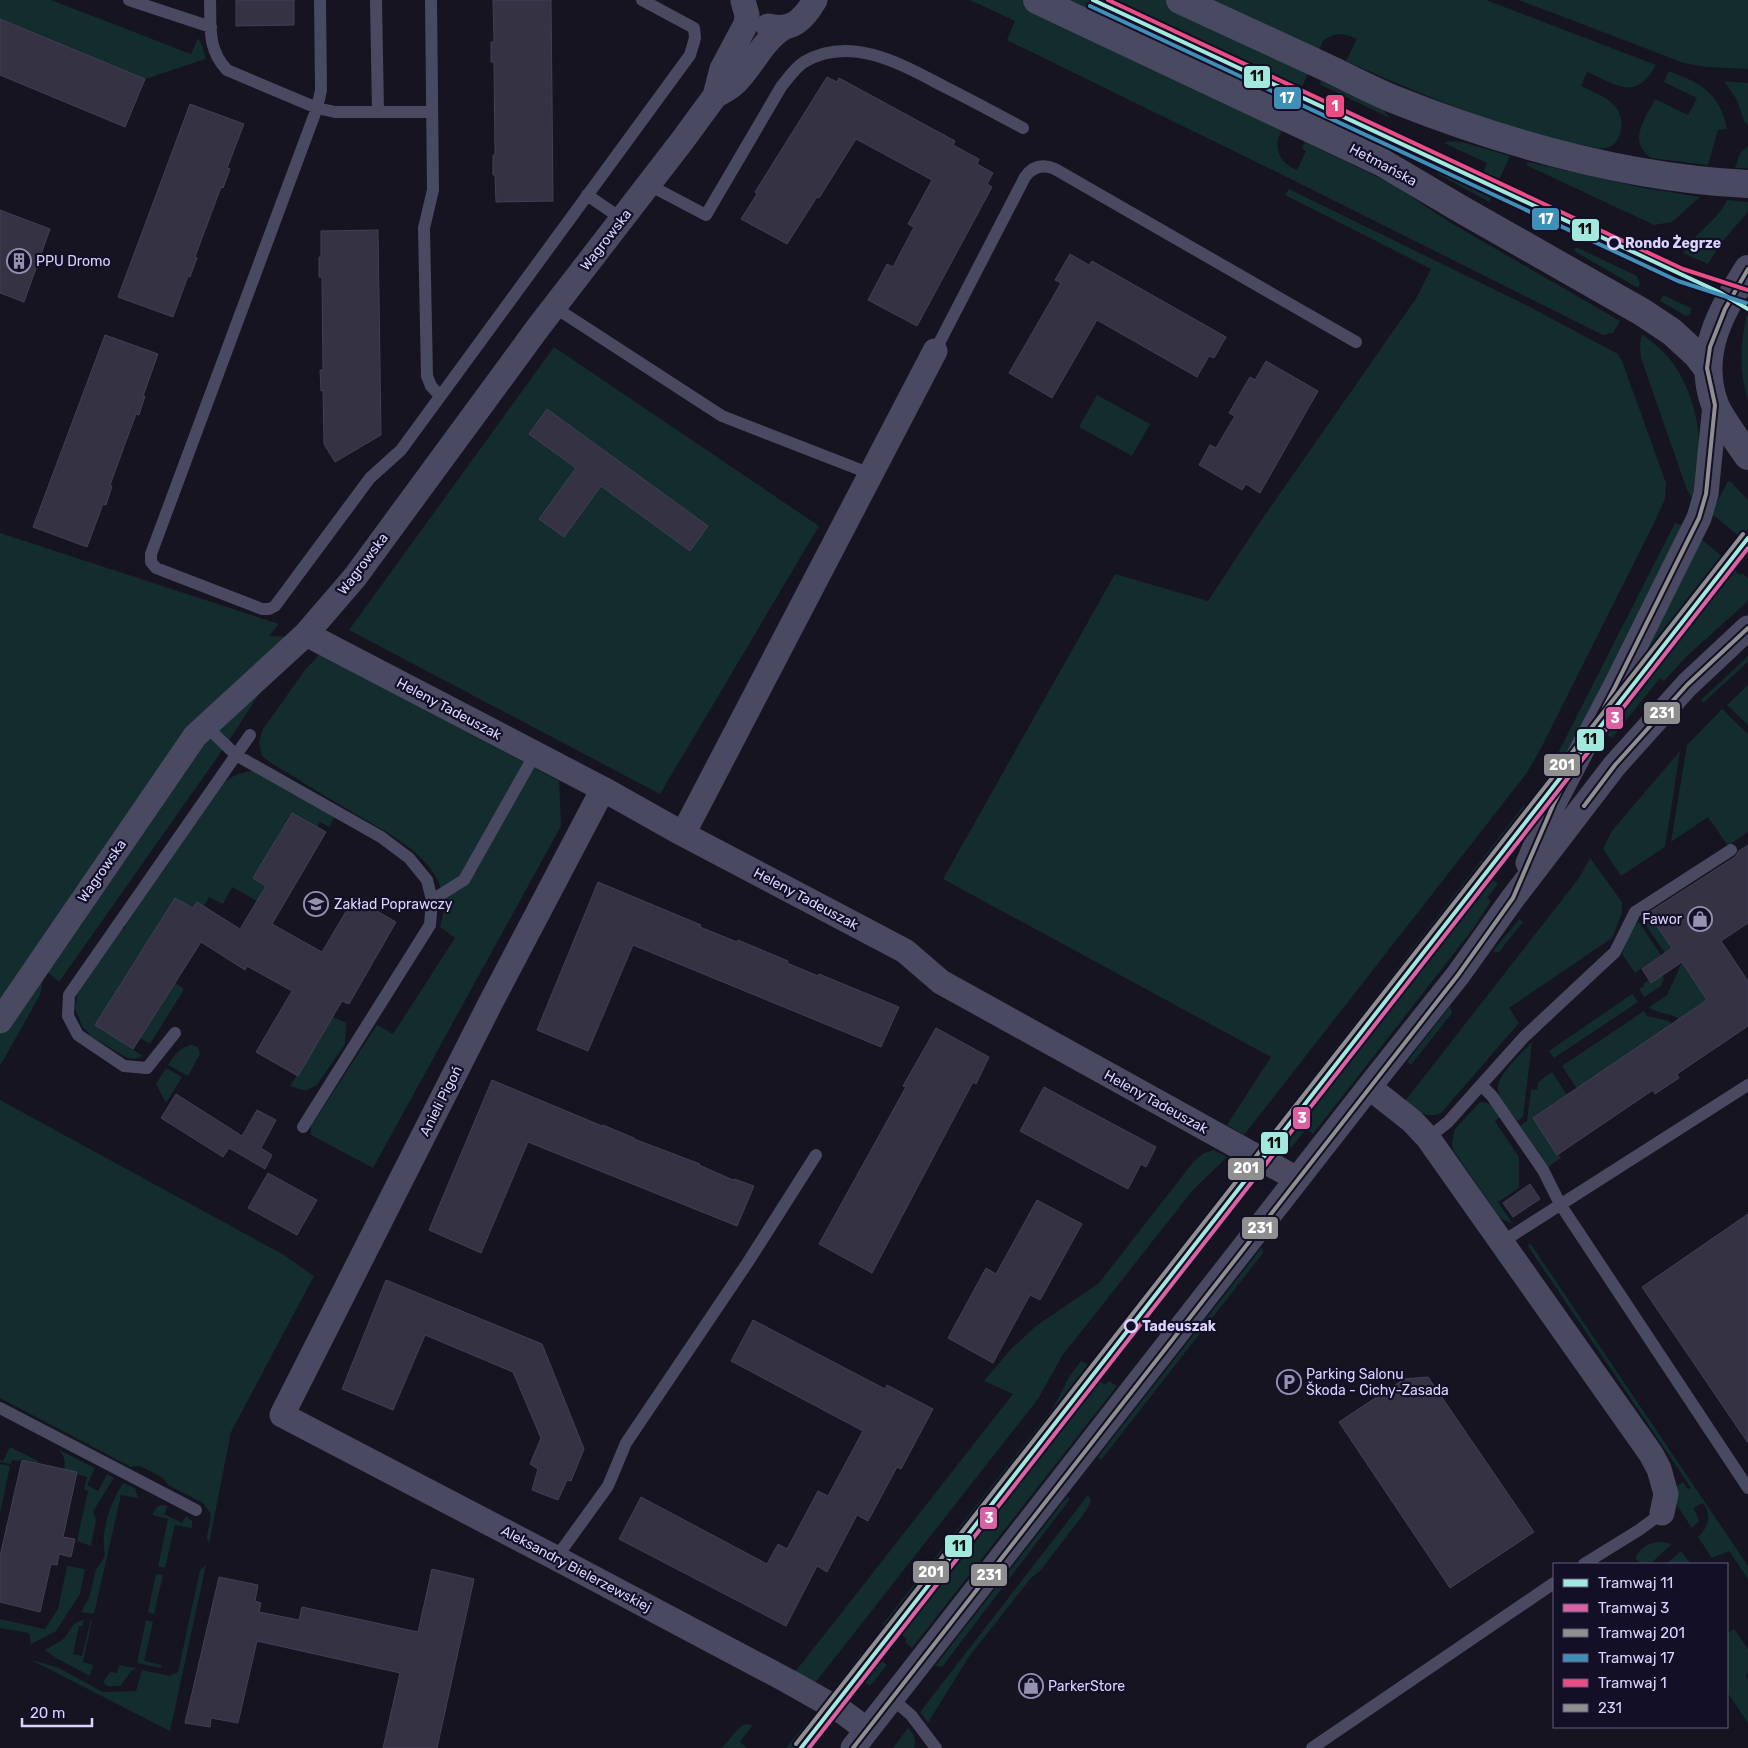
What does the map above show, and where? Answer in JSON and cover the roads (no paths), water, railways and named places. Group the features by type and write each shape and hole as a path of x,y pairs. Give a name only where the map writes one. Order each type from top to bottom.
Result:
{"street":[{"name":"Wagrowska","path":"0,1021 195,736 306,634 355,577 554,307 649,185 715,96 722,69 746,24 747,15 743,0"},
{"path":"743,0 752,16 760,23 771,27 785,27"},
{"name":"Wagrowska","path":"715,96 731,87 738,80 770,38 805,16 815,0"},
{"name":"Hetmańska","path":"1037,0 1383,163 1642,312 1672,332 1698,355 1707,368"},
{"path":"1180,0 1391,98 1448,120 1514,142 1626,170 1664,176 1748,184"},
{"path":"1513,898 1554,803 1616,687 1699,518 1706,494 1715,405 1707,368 1710,347 1734,292 1748,269"},
{"path":"683,834 935,351"},
{"path":"1715,405 1748,456"},
{"path":"860,1739 1458,975 1513,898 1614,765 1688,685 1748,628"},
{"name":"Heleny Tadeuszak","path":"306,634 603,789 683,834 905,951 941,982 1297,1180"},
{"name":"Anieli Pigoń","path":"282,1415 491,1002 603,789"},
{"path":"1369,1087 1412,1121 1428,1138 1651,1454 1659,1470 1666,1494 1662,1512"},
{"name":"Aleksandry Bielerzewskiej","path":"282,1415 788,1681 843,1712 860,1739"}],"lane":[{"path":"129,0 156,5 211,27"},
{"path":"210,0 211,40 219,62 227,70 317,108 335,112 432,112"},
{"path":"320,0 321,90 317,108 151,554 151,562 156,568 262,609 270,609 275,606 370,478 401,450 690,55 695,38 694,28 642,0"},
{"path":"376,0 378,112"},
{"path":"431,0 433,190 424,228 428,376 431,386 440,396"},
{"path":"649,185 706,215 791,73 804,62 833,52 866,53 893,61 1023,128"},
{"path":"935,351 1025,177 1030,171 1042,166 1055,169 1356,342"},
{"path":"587,195 622,219"},
{"path":"554,307 722,416 871,474"},
{"path":"206,726 236,755 381,837 409,858 426,880 432,900 430,925 304,1127"},
{"path":"175,1034 147,1068 124,1066 78,1035 68,1016 69,995 250,735"},
{"path":"432,900 464,880 535,754"},
{"path":"1428,1138 1448,1122 1524,1037 1615,952 1635,912 1731,850"},
{"path":"1481,1085 1492,1096 1543,1170 1560,1204 1748,1488"},
{"path":"1502,1242 1748,1085"},
{"path":"556,1558 608,1486 626,1443 748,1262 816,1155"},
{"path":"0,1408 196,1510"},
{"path":"1586,1563 1639,1530 1662,1512"},
{"path":"1312,1748 1553,1584"},
{"path":"891,1698 911,1715 931,1745"}],"tram line":[{"name":"11","path":"1093,0 1719,292 1748,309"},
{"name":"1","path":"1108,0 1683,269 1748,290"},
{"name":"17","path":"1090,6 1678,281 1746,303"},
{"name":"201","path":"796,1744 1743,534"},
{"name":"11","path":"801,1748 1748,538"},
{"name":"3","path":"809,1748 1748,548"}],"place":[{"name":"Rondo Żegrze","path":"1614,243"},
{"name":"PPU Dromo","path":"19,261"},
{"name":"Zakład Poprawczy","path":"316,904"},
{"name":"Fawor","path":"1700,919"},
{"name":"Tadeuszak","path":"1131,1326"},
{"name":"Parking Salonu Škoda - Cichy-Zasada","path":"1289,1382"},
{"name":"ParkerStore","path":"1031,1686"}]}
